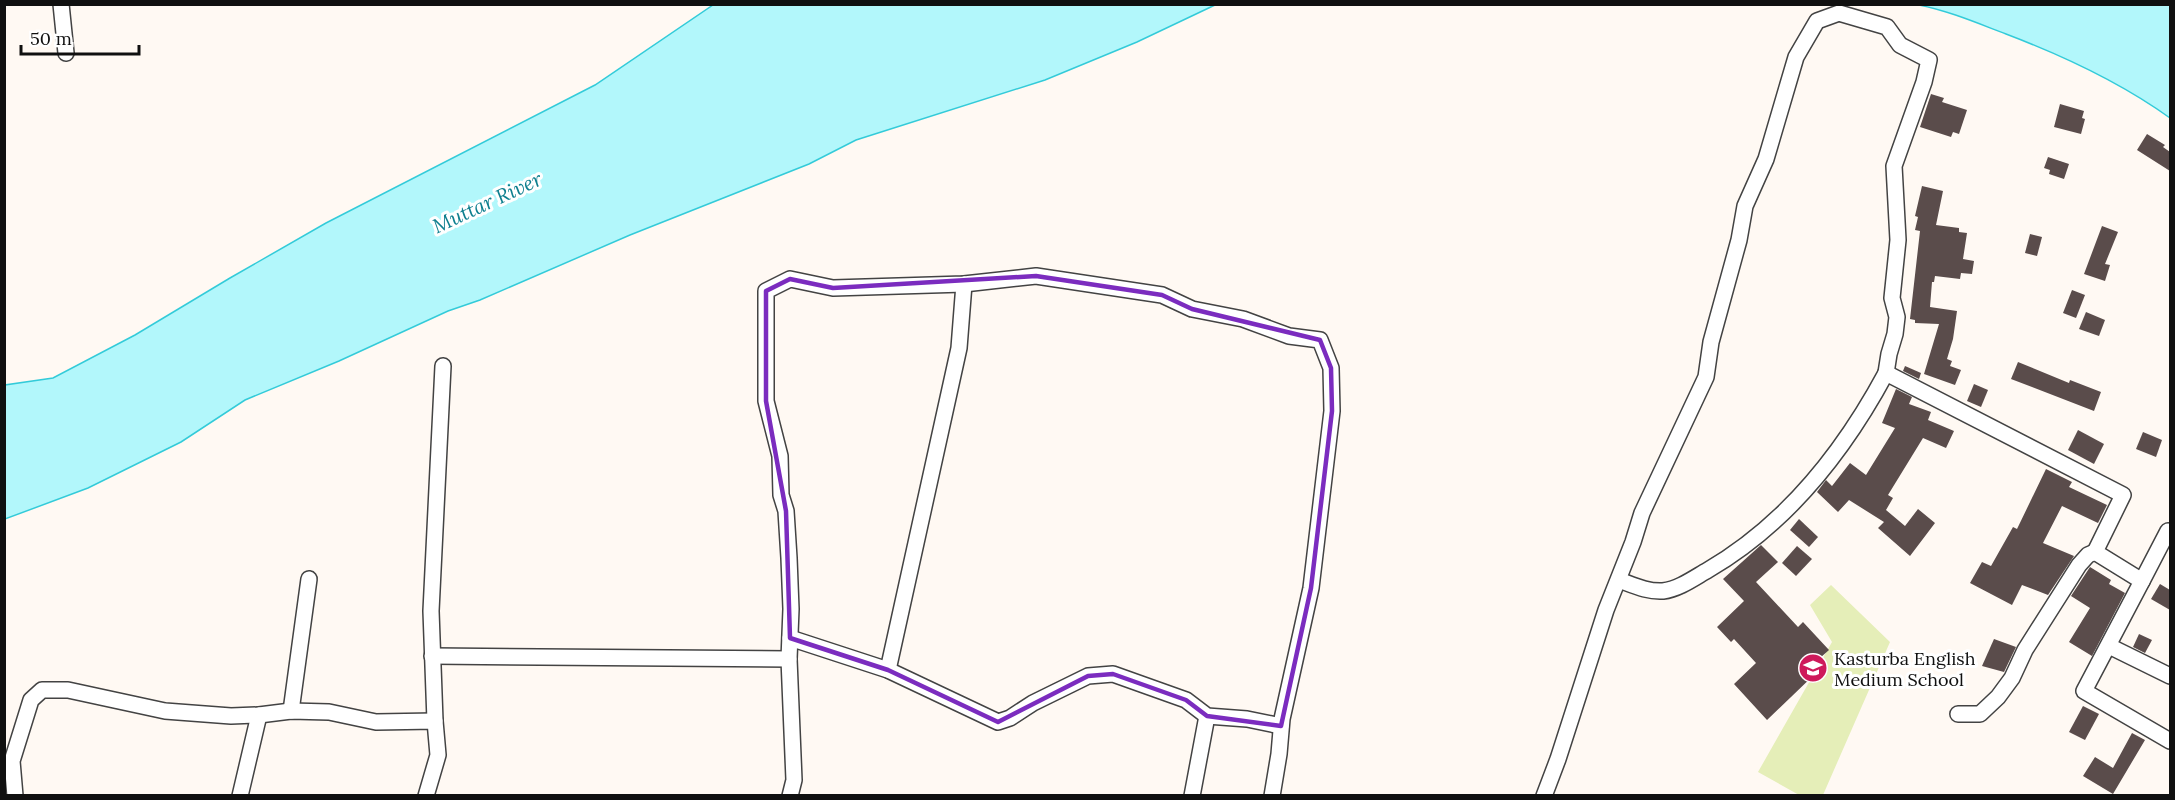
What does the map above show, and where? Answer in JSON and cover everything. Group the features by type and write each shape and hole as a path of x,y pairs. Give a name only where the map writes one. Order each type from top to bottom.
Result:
{"street":[{"path":"61,4 66,53"},
{"path":"1544,795 1558,759 1606,610 1642,513 1706,377 1711,342 1745,206 1766,159 1796,57 1817,21 1839,13 1887,27 1900,45 1929,60 1924,82 1894,166 1898,240 1892,298 1897,318 1886,373 1859,420 1822,471 1787,511 1736,554 1681,586 1665,590 1646,590 1619,580"},
{"path":"790,795 794,780 789,659 789,558 786,511 781,495 780,456 766,401 766,291 790,279 832,288 964,285 1036,276 1162,296 1192,309 1244,320 1289,336 1320,340 1331,368 1332,411 1311,588 1281,726 1280,754 1272,795"},
{"path":"888,670 959,348 964,285"},
{"path":"426,795 438,755 430,611 443,366"},
{"path":"1886,373 2123,495 2095,552 2088,555 2079,565 2025,650 2012,678 1998,697 1980,714 1958,714"},
{"path":"2168,531 2084,691 2170,741"},
{"path":"2095,552 2142,581"},
{"path":"291,711 309,579"},
{"path":"790,638 888,670 998,722 1010,718 1033,703 1088,676 1113,674 1186,700 1208,716 1247,719 1281,726"},
{"path":"2109,646 2170,676"},
{"path":"432,656 789,659"},
{"path":"15,795 8,761 31,700 42,690 68,690 165,711 231,716 291,711 329,712 376,722 435,721"},
{"path":"240,795 259,715"},
{"path":"1192,795 1208,716"}],"highlighted area":[{"path":"1036,276 1162,295 1192,309 1320,340 1331,368 1332,411 1311,588 1281,726 1207,716 1186,700 1113,674 1088,676 998,722 888,670 790,638 786,511 766,401 766,291 790,279 833,288"}],"green space":[{"path":"1831,585 1890,642 1823,795 1799,795 1758,772 1832,642 1810,605"}],"water":[{"name":"Muttar River","path":"713,5 1215,5 1137,42 1045,80 856,140 809,164 630,235 480,300 448,311 339,361 245,400 181,442 88,488 5,519 5,385 53,378 135,335 326,223 595,85"},
{"path":"1919,5 2170,5 2170,118 2111,81 2028,42"}],"building":[{"path":"1931,94 1944,98 1942,102 1967,110 1959,134 1953,132 1951,137 1920,127"},
{"path":"2060,104 2084,111 2082,118 2085,119 2081,134 2054,127"},
{"path":"2147,134 2165,145 2163,147 2170,152 2170,171 2137,150"},
{"path":"2048,157 2069,164 2064,179 2049,174 2050,170 2044,168"},
{"path":"1922,186 1943,191 1936,225 1959,228 1959,232 1967,233 1963,259 1974,261 1972,274 1961,273 1960,279 1935,276 1932,282 1930,307 1957,311 1947,359 1952,361 1950,366 1961,370 1955,385 1924,374 1939,324 1915,323 1915,320 1910,319 1920,231 1915,230 1918,217 1915,216"},
{"path":"2102,226 2118,232 2105,264 2110,265 2105,281 2084,274"},
{"path":"2030,234 2042,237 2037,256 2025,253"},
{"path":"2072,290 2085,295 2076,318 2063,313"},
{"path":"2086,312 2105,320 2099,336 2079,329"},
{"path":"2018,362 2069,383 2070,380 2101,392 2094,411 2011,379"},
{"path":"1905,366 1921,373 1919,379 1903,371"},
{"path":"1974,384 1988,390 1981,407 1967,401"},
{"path":"1896,389 1912,397 1909,404 1931,412 1928,420 1954,431 1946,448 1923,438 1888,495 1893,498 1886,510 1905,526 1918,509 1935,523 1910,556 1878,528 1884,522 1849,500 1838,512 1817,492 1826,480 1832,486 1850,463 1866,475 1895,428 1882,423"},
{"path":"2078,430 2104,444 2094,464 2068,450"},
{"path":"2143,432 2162,440 2156,457 2136,449"},
{"path":"2046,469 2072,482 2069,487 2107,505 2098,523 2062,506 2043,543 2074,556 2048,595 2022,585 2012,605 1970,583 1982,562 1991,566 2013,527 2017,529"},
{"path":"1799,519 1818,537 1809,547 1790,530"},
{"name":"Kasturba English Medium School","path":"1761,545 1778,562 1756,582 1798,627 1803,622 1829,650 1811,666 1817,672 1767,720 1734,684 1756,663 1734,639 1731,642 1717,627 1744,601 1723,579"},
{"path":"1797,546 1812,559 1796,576 1782,563"},
{"path":"2090,567 2111,580 2109,584 2125,593 2092,656 2069,642 2090,608 2071,596"},
{"path":"2160,584 2170,590 2170,610 2151,599"},
{"path":"2139,634 2152,640 2145,653 2133,647"},
{"path":"1994,639 2016,647 2004,672 1982,666"},
{"path":"2083,706 2099,714 2085,740 2069,732"},
{"path":"2132,733 2145,740 2113,794 2083,776 2095,757 2113,768"}],"place":[{"name":"Kasturba English Medium School","path":"1813,668"}]}
